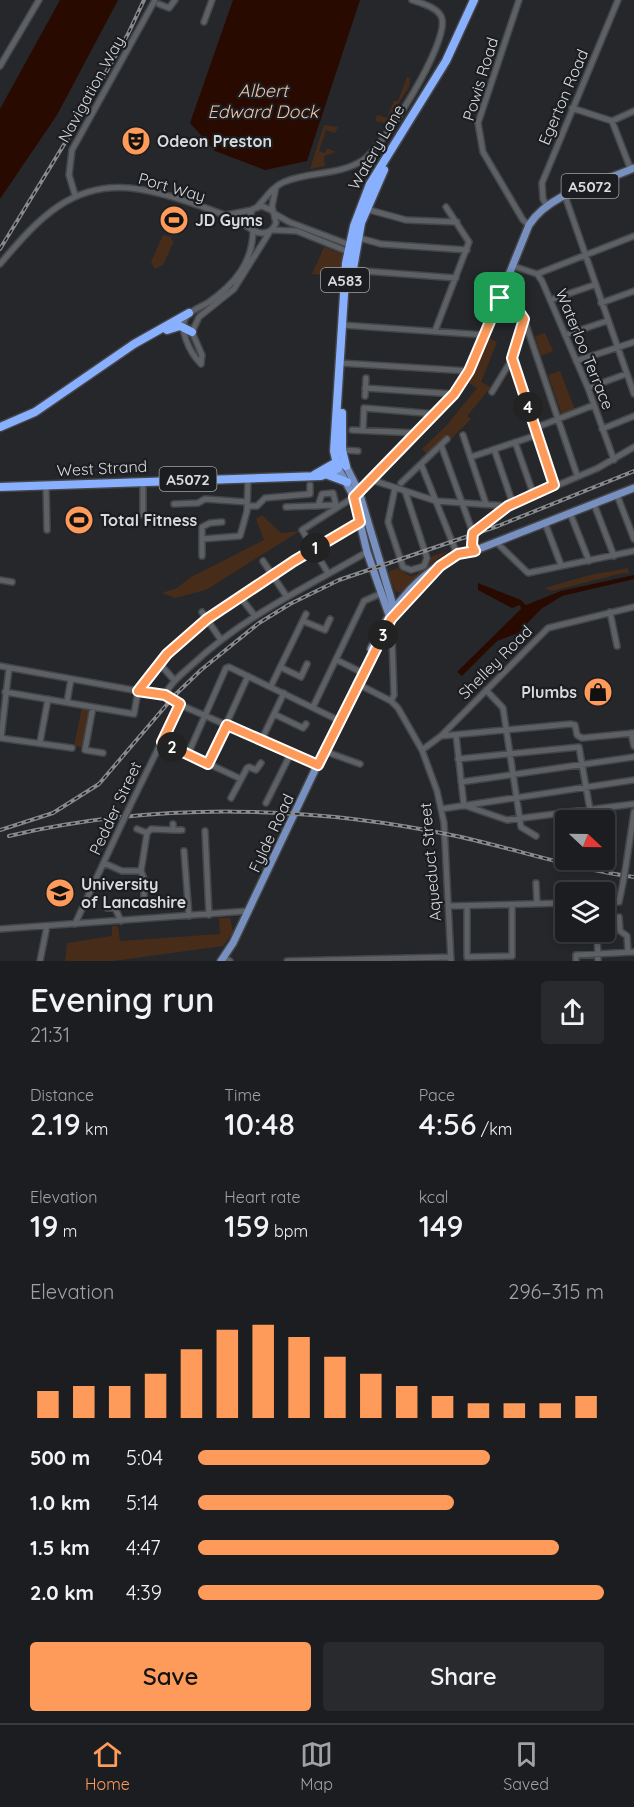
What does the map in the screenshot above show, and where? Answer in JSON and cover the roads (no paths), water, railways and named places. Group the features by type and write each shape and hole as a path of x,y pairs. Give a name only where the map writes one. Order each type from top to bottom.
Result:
{"highway":[{"name":"Watery Lane","path":"342,470 338,450 344,432 343,363 352,245 370,184 446,61 474,0"},
{"name":"Watery Lane","path":"345,326 352,245 366,209 388,162 452,62 480,0"},
{"path":"0,427 35,412 134,344 189,314"},
{"path":"134,344 171,328 183,326 192,332"},
{"path":"342,470 339,446 344,432"},
{"path":"321,473 338,450"},
{"name":"West Strand","path":"0,487 248,477 342,470"},
{"name":"A5072","path":"321,473 342,470"}],"main road":[{"name":"A5072","path":"356,494 436,414 454,394 469,371 530,225 547,206 565,196 632,169"},
{"name":"A5072","path":"342,470 370,482"},
{"name":"Watery Lane","path":"342,470 356,494"},
{"name":"A5072","path":"361,502 370,482"},
{"path":"392,614 440,566 472,548 496,542 634,488"},
{"name":"A583","path":"356,494 361,502 392,614"},
{"name":"A583","path":"356,494 367,552 385,593"},
{"path":"392,614 403,598 434,567 440,566"},
{"path":"385,593 403,598"},
{"name":"Fylde Road","path":"357,684 392,614"},
{"name":"Fylde Road","path":"225,960 392,614"}],"street":[{"path":"0,66 39,0"},
{"path":"157,2 169,8 175,0"},
{"path":"204,22 212,0"},
{"path":"276,187 272,199 276,223 239,283 227,297 197,320 192,332 202,356 201,364 196,359 183,326 189,314 217,296 244,267 252,250 252,229 249,217 255,208 276,187 284,182 348,167 362,160 381,142 430,63 443,30 442,17 438,12 412,0"},
{"name":"Powis Road","path":"519,0 478,123 483,152 523,220 530,225"},
{"name":"Egerton Road","path":"547,206 543,199 542,183 618,0"},
{"name":"Navigation Way","path":"75,195 69,175 72,150 157,2"},
{"path":"573,108 612,121 634,111"},
{"path":"612,121 632,169"},
{"name":"Port Way","path":"0,264 25,234 53,208 75,195 94,190 136,189 221,215 252,229"},
{"path":"565,196 594,285 626,374 633,386 634,394"},
{"path":"255,208 267,207 289,222 352,245"},
{"path":"435,331 469,242 446,207"},
{"name":"Port Way","path":"221,215 255,208"},
{"path":"366,209 391,217 457,222"},
{"path":"252,229 260,233 279,228 352,245 381,244 467,250"},
{"path":"537,274 634,236"},
{"name":"Waterloo Terrace","path":"513,266 537,274 588,388 614,460"},
{"path":"351,270 456,278"},
{"path":"550,300 594,285"},
{"path":"601,303 634,291"},
{"path":"500,298 520,313 524,319 577,475"},
{"path":"492,392 512,358 524,319"},
{"path":"565,335 607,321"},
{"path":"345,326 485,335"},
{"path":"576,362 634,342"},
{"path":"512,358 554,485"},
{"path":"343,363 469,371"},
{"path":"588,388 626,374"},
{"path":"365,396 366,378"},
{"path":"365,388 454,394"},
{"path":"535,428 594,405"},
{"path":"363,430 364,408 436,414"},
{"path":"602,429 634,416"},
{"path":"344,432 363,430 417,434"},
{"path":"463,435 486,504"},
{"path":"471,457 537,435"},
{"path":"401,483 447,439"},
{"path":"515,442 533,494"},
{"path":"441,445 473,533 472,548"},
{"path":"473,533 510,505 614,460 634,447"},
{"path":"494,449 510,505"},
{"path":"338,450 358,451"},
{"path":"421,464 455,549"},
{"path":"202,538 240,536 247,504 248,477"},
{"path":"142,481 144,514"},
{"path":"370,482 436,501 510,505"},
{"path":"174,504 198,503 205,499 257,506 265,498 310,494 310,485"},
{"path":"46,486 48,530"},
{"path":"395,488 388,522 403,567 411,570 426,563 428,558 405,491"},
{"path":"318,506 322,494 333,493 337,506"},
{"path":"328,573 303,533 303,528 356,494"},
{"path":"617,495 634,539"},
{"path":"594,504 614,556"},
{"path":"286,507 337,506"},
{"path":"570,513 589,561"},
{"path":"202,556 202,527 222,522"},
{"path":"5,692 134,714 138,691 159,663 207,619 313,549 360,522"},
{"path":"545,523 561,565"},
{"path":"496,542 528,573 634,552"},
{"path":"166,696 175,681 221,640 255,616 367,552"},
{"path":"263,561 287,597"},
{"path":"0,580 12,582"},
{"path":"313,707 364,601 385,593"},
{"path":"241,598 255,616"},
{"name":"Shelley Road","path":"422,750 441,736 548,628 634,607"},
{"path":"202,612 221,640"},
{"path":"610,612 617,646"},
{"path":"271,686 306,614"},
{"path":"303,621 325,630 330,619"},
{"path":"391,701 394,694 392,639"},
{"path":"337,660 361,672"},
{"path":"159,663 175,681"},
{"path":"280,667 301,676 307,664"},
{"path":"0,666 166,696 178,704 318,765"},
{"path":"9,668 0,738 72,748"},
{"path":"188,754 226,668 234,669 341,718"},
{"path":"208,764 248,676"},
{"path":"67,702 71,679"},
{"name":"Aqueduct Street","path":"357,684 391,701 398,708 422,750 435,784 441,809 451,959"},
{"path":"486,690 503,708 522,829 536,836"},
{"path":"261,741 285,693"},
{"path":"40,742 48,699"},
{"name":"Pedder Street","path":"75,924 178,704"},
{"path":"93,707 85,750 103,753"},
{"path":"274,714 303,728 306,724"},
{"path":"441,736 573,724 579,738 633,733 634,746"},
{"path":"456,735 464,806"},
{"path":"162,742 241,780"},
{"path":"458,759 579,747 590,810 634,804"},
{"path":"324,752 360,764"},
{"path":"266,803 291,753"},
{"path":"461,782 634,757"},
{"path":"231,798 247,768 249,766 256,770 261,763"},
{"path":"441,809 634,780"},
{"path":"464,806 501,820 555,814"},
{"path":"615,903 621,901 634,812"},
{"path":"147,894 141,871 147,833 151,829 173,827 182,830"},
{"path":"137,828 147,833"},
{"path":"205,831 209,915"},
{"path":"184,851 183,866 189,916"},
{"path":"104,863 122,871 141,871"},
{"path":"536,883 537,903"},
{"path":"449,906 555,903"},
{"path":"467,906 467,957 512,956 512,905"},
{"path":"107,908 115,908 121,921"},
{"path":"0,929 248,911"},
{"path":"576,958 598,953 631,952 631,935 620,932 619,917"},
{"path":"40,961 46,926"},
{"path":"597,942 598,961"},
{"path":"289,961 451,959"}],"water":[{"path":"60,0 118,0 57,115 0,199 0,109"},
{"name":"Albert Edward Dock","path":"233,0 360,0 307,161 265,170 215,151 190,123"},
{"path":"634,575 634,579 562,596 541,609 518,633 497,641 462,676 457,672 521,609 520,605 512,608 478,590 478,583 521,600 526,605 561,591"}],"railway":[{"path":"0,249 68,138 128,34 144,0"},
{"path":"0,830 53,813 99,784 175,695 201,670 259,623 290,604 339,580 498,526 634,471"},
{"path":"9,836 120,817 176,813 289,813 345,818 456,836 589,869 634,877"}],"place":[{"name":"Odeon Preston","path":"136,141"},
{"name":"JD Gyms","path":"174,220"},
{"name":"Total Fitness","path":"79,520"},
{"name":"Plumbs","path":"598,692"},
{"name":"University of Lancashire","path":"60,893"}]}
